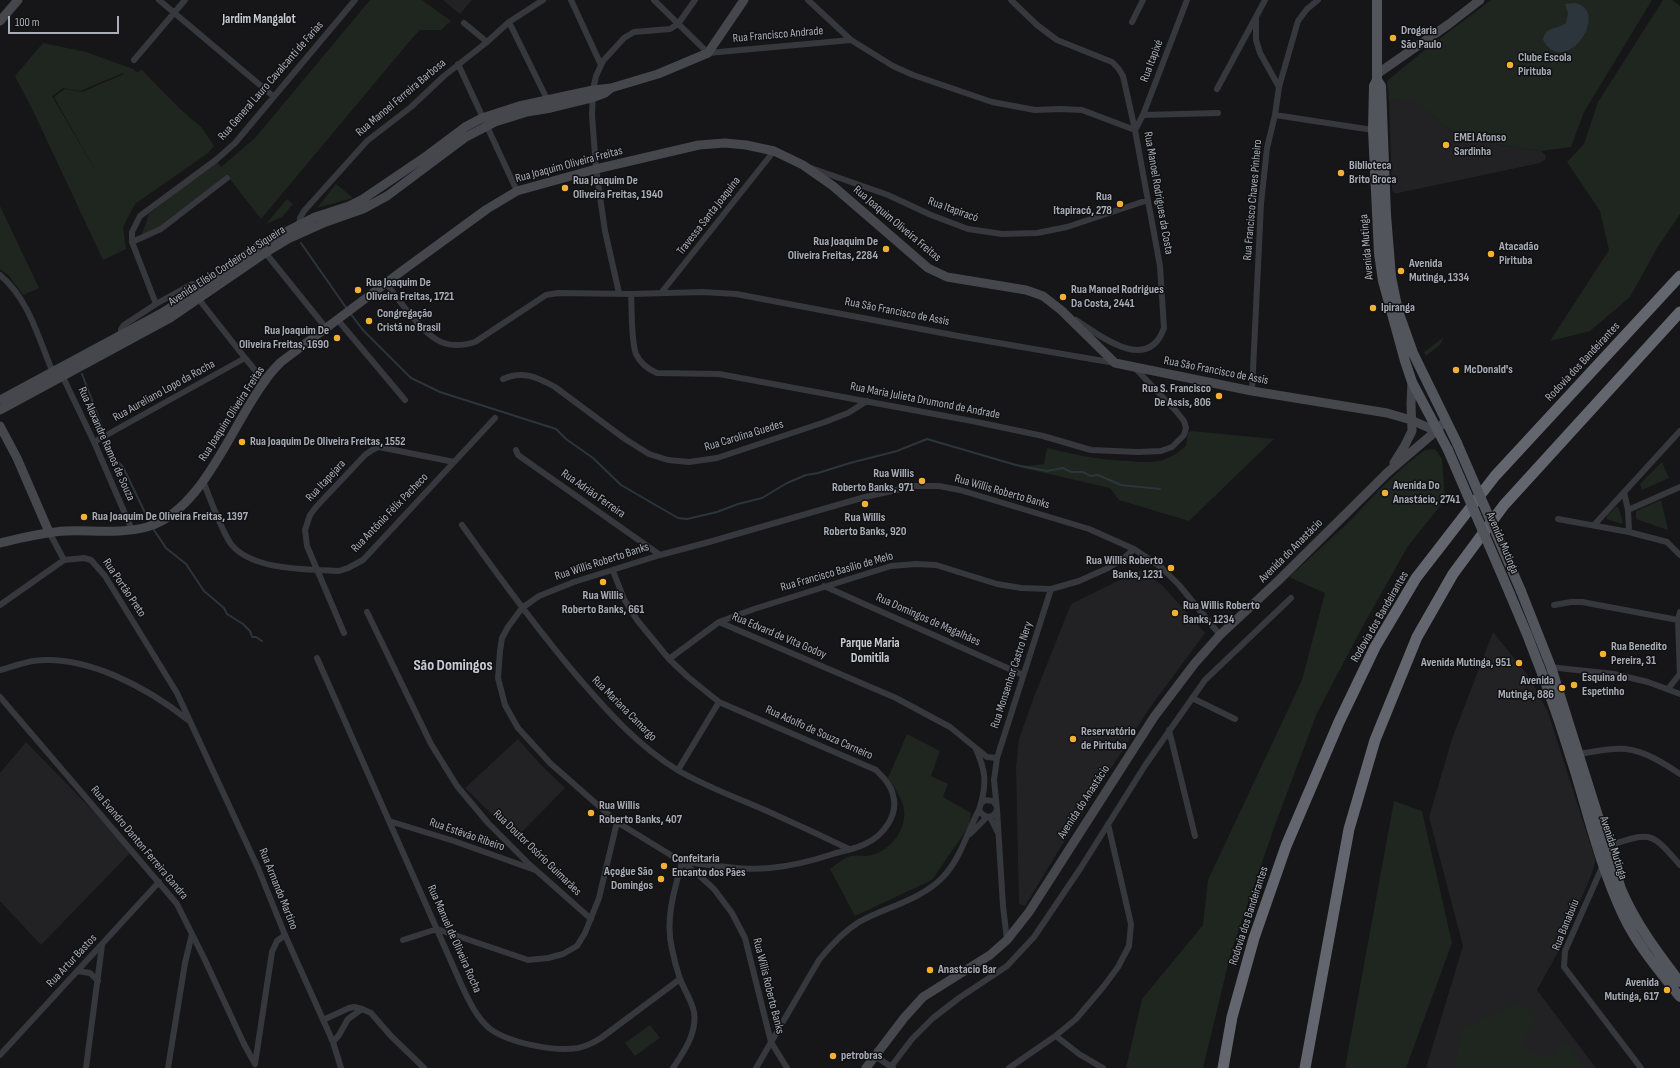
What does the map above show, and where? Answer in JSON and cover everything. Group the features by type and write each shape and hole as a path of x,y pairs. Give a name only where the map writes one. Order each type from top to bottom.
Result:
{"highway":[{"name":"Rodovia dos Bandeirantes","path":"1223,1068 1232,1017 1254,938 1286,846 1339,722 1375,647 1416,578 1495,476 1680,276"},
{"path":"1304,1068 1349,829 1375,740 1417,637 1453,574 1504,505 1680,312"}],"main road":[{"path":"0,21 18,0"},
{"path":"708,53 744,0"},
{"name":"Avenida Mutinga","path":"1377,0 1377,77 1374,86 1374,130 1379,253 1383,281 1405,361 1412,382 1436,431 1448,450 1540,668 1565,741 1603,864 1623,916 1638,941 1680,997"},
{"path":"1377,77 1388,66 1449,24 1480,0"},
{"name":"Avenida Elísio Cordeiro de Siqueira","path":"0,410 121,335 196,296 203,286 263,249 300,229 315,217 349,206 364,199 425,157 465,127 484,122 519,106 550,104 592,94 658,74 708,53"},
{"name":"Avenida Mutinga","path":"1377,77 1381,86 1391,277 1398,310 1408,340 1419,368 1457,443 1521,591 1551,667 1628,905 1645,936 1680,982"},
{"name":"Rua Joaquim Oliveira Freitas","path":"0,543 48,532 135,529 160,522 179,509 203,481 264,381 280,362 487,209 517,191 596,169 699,145 725,143 746,145 774,152 803,165 833,186 928,268 946,277 1026,290 1043,296 1061,310 1115,363"},
{"name":"Avenida Elísio Cordeiro de Siqueira","path":"0,400 58,374 170,318 196,296 263,249"},
{"name":"Rua São Francisco de Assis","path":"1115,363 1252,391 1386,413 1411,420 1436,431"},
{"path":"1412,382 1422,384 1435,400"},
{"name":"Avenida do Anastácio","path":"1387,473 1411,436 1412,382"},
{"name":"Avenida do Anastácio","path":"866,1068 904,1018 923,997 990,955 1007,940 1029,912 1154,716 1195,663 1220,635 1279,580 1387,473 1436,431 1446,420"},
{"path":"0,426 17,458 48,532"}],"street":[{"path":"159,0 272,96"},
{"path":"134,60 185,0"},
{"name":"Rua General Lauro Cavalcanti de Farias","path":"132,242 132,232 140,216 211,164 235,143 272,96 355,0"},
{"name":"Rua Manoel Ferreira Barbosa","path":"300,229 300,218 304,211 366,141 411,107 458,64 509,22 543,0"},
{"path":"571,0 601,65"},
{"path":"654,0 708,53"},
{"path":"619,293 605,231 596,169 592,94 601,65 624,38 634,32 664,30 678,24 695,0"},
{"path":"808,0 851,40 893,66 913,75 992,102 1035,110 1082,110 1135,130"},
{"name":"Rua Manoel Rodrigues da Costa","path":"1011,0 1036,26 1057,40 1112,62 1123,76 1135,130 1160,266 1164,328 1162,335 1147,349 1135,350 1109,343 1061,310"},
{"path":"1016,5 1022,0"},
{"path":"1132,22 1143,0"},
{"name":"Rua Itapixé","path":"1135,130 1143,115 1187,0"},
{"path":"1216,89 1264,0"},
{"name":"Rua Francisco Chaves Pinheiro","path":"1252,391 1261,204 1267,148 1275,115 1279,87 1298,21 1306,9 1318,0"},
{"path":"1256,16 1256,40 1260,53 1279,87"},
{"path":"509,22 550,104"},
{"path":"464,23 486,42"},
{"name":"Rua Francisco Andrade","path":"708,53 851,40"},
{"path":"458,64 517,191"},
{"path":"1143,115 1218,113"},
{"path":"1275,115 1374,130"},
{"name":"Travessa Santa Joaquina","path":"661,293 774,152"},
{"name":"Rua Itapiracó","path":"803,165 888,195 931,215 968,229 1002,234 1037,233 1067,227 1148,200"},
{"path":"156,304 132,242 161,228 227,178"},
{"path":"263,249 326,328"},
{"name":"Rua Alexandre Ramos de Souza","path":"0,275 12,286 19,296 58,374 96,441 135,529"},
{"name":"Rua São Francisco de Assis","path":"386,283 415,320 434,339 444,343 456,345 465,345 475,342 546,295 558,293 632,294 703,292 736,294 958,336 1115,363"},
{"path":"121,335 120,330 124,325 156,304 192,284 203,286"},
{"name":"Rua Maria Julieta Drumond de Andrade","path":"632,294 633,328 636,354 648,368 657,373 719,374 867,401 1022,432 1091,450 1138,452 1161,451 1172,447 1184,435 1186,428 1184,421 1134,367"},
{"path":"196,296 264,381"},
{"path":"341,317 405,400"},
{"name":"Rua Aureliano Lopo da Rocha","path":"96,441 245,358"},
{"name":"Rua Carolina Guedes","path":"503,379 512,375 522,374 530,375 543,380 555,387 625,439 649,454 668,460 689,462 717,458 825,422 848,413 867,401"},
{"name":"Rua Antônio Félix Pacheco","path":"203,481 231,544 247,557 267,564 339,571 363,560 495,418"},
{"path":"1594,525 1680,431"},
{"name":"Rua Itapejara","path":"344,632 307,546 306,530 310,515 334,488 372,450 379,447 454,462"},
{"name":"Rua Adrião Ferreira","path":"516,450 518,455 660,555"},
{"name":"Rua Willis Roberto Banks","path":"787,1068 770,1042 745,938 732,913 714,889 682,862 617,822 550,763 518,728 505,705 498,678 502,638 522,608 539,596 574,582 660,555 865,497 914,486 939,486 960,490 1089,529 1134,549 1161,567 1179,585 1220,635"},
{"path":"1628,510 1680,487"},
{"path":"1624,492 1628,510 1629,532"},
{"path":"1558,519 1629,532 1667,542 1680,555"},
{"name":"Rua Mariana Camargo","path":"462,525 553,648 601,703 652,753 678,770 702,783 849,849"},
{"path":"48,532 64,560"},
{"name":"Rua Francisco Basílio de Melo","path":"669,659 719,622 754,608 891,566 916,564 936,565 997,584 1022,588 1051,589 1079,581 1108,568 1123,559 1134,549"},
{"name":"Rua Portão Preto","path":"0,606 64,560 84,558 94,562 112,588 177,693 189,721"},
{"name":"Rua Adolfo de Souza Carneiro","path":"613,571 624,599 637,620 669,659 688,677 719,702 876,770 886,780 893,795 894,813 886,826 873,839 865,844 798,865 768,869 682,862"},
{"name":"Rua Domingos de Magalhães","path":"824,586 1023,675"},
{"name":"Rua Monsenhor Castro Nery","path":"996,807 995,768 997,758 1051,589"},
{"path":"874,1056 891,1068 912,1039 933,1018 959,998 1007,966 1034,936 1169,730 1205,680 1291,598"},
{"path":"1554,605 1582,602 1678,620"},
{"name":"Rua Doutor Osório Guimarães","path":"367,612 431,744 457,786 488,823 538,872 590,919"},
{"path":"1668,689 1680,675 1678,620 1680,612"},
{"name":"Rua Edvard de Vita Godoy","path":"719,622 896,698 950,727 987,757 997,758"},
{"name":"Rua Manuel de Oliveira Rocha","path":"318,658 463,988 483,1022 500,1034 537,1046 567,1049 578,1048 591,1044 680,979"},
{"path":"0,670 34,661 54,661 77,664 136,685 169,705 189,721"},
{"path":"1540,668 1551,667 1614,674 1668,689 1680,694"},
{"path":"169,705 176,699 177,693"},
{"name":"Rua Evandro Danton Ferreira Gandra","path":"0,697 177,904 255,1066"},
{"path":"1192,698 1235,719"},
{"path":"678,770 719,702"},
{"name":"Rua Armando Martino","path":"189,721 258,868 285,935 333,1042 341,1068"},
{"path":"1169,730 1195,836"},
{"path":"1565,741 1579,754 1613,749 1627,749 1664,764 1680,774"},
{"name":"Rua Edvard de Vita Godoy","path":"976,749 984,768 985,778 981,803"},
{"path":"985,778 995,768"},
{"path":"756,1068 819,960 828,948 839,937 860,922 925,890 943,877 964,847 973,821 980,810 981,803 984,800 993,801 996,807 1007,940"},
{"path":"968,837 988,817 993,816 996,807"},
{"path":"980,810 984,816 988,817 998,835"},
{"name":"Rua Estêvão Ribeiro","path":"389,820 454,841 538,872"},
{"path":"403,940 437,929 528,960 548,958 562,954 577,946 585,933 598,898 609,860 617,822"},
{"path":"1009,1068 1056,1036 1076,1019 1118,967 1129,946 1131,924 1108,824"},
{"path":"1608,846 1642,836 1652,837 1660,842 1680,865"},
{"name":"Rua Banabuiu","path":"1608,846 1603,864 1565,951 1564,967 1641,1068"},
{"path":"673,1068 690,1040 695,1019 693,1006 680,979 672,949 669,924 673,892 682,862"},
{"name":"Rua Artur Bastos","path":"0,1054 159,882"},
{"path":"168,1068 185,962 192,934"},
{"path":"255,1066 272,952 277,941 285,935"},
{"path":"86,1068 102,945"},
{"path":"77,971 90,973 98,981"},
{"path":"323,1020 348,1008 354,1007 371,1013 391,1036 424,1068"},
{"path":"333,1042 339,1035 348,1019 362,1009"},
{"path":"1056,1036 1079,1054 1103,1068"},
{"path":"336,1068 338,1060"}],"shaded area":[{"path":"370,0 422,0 451,21 441,30 420,30 414,36 261,219 226,174 160,227 141,237 149,214 216,160 221,167 255,138"},
{"path":"443,0 472,0 460,14"},
{"name":"Clube Escola Pirituba","path":"1491,0 1652,0 1584,112 1571,147 1541,151 1462,139 1411,98 1389,101 1387,81 1426,49"},
{"path":"1663,0 1672,0 1680,6 1680,214 1657,248 1630,297 1590,331 1550,341 1609,250 1600,211 1567,162 1584,144 1598,102"},
{"path":"1575,3 1585,9 1589,18 1587,29 1581,40 1573,48 1562,52 1552,50 1543,40 1544,36 1549,30 1566,23 1568,13 1565,4"},
{"path":"43,43 86,52 133,69 137,72 142,70 179,108 202,128 214,146 208,153 135,204 123,227 126,249 103,260 36,117 15,76","holes":["123,73 124,74 82,92 65,89 54,97 98,175 52,96 63,88 80,91"]},
{"name":"EMEI Afonso Sardinha","path":"1411,97 1462,139 1541,151 1546,156 1545,160 1540,163 1394,193 1392,189 1389,101"},
{"path":"336,184 353,198 317,208"},
{"path":"287,199 293,204 282,217 266,224"},
{"path":"0,206 39,288 23,295 9,276 0,269"},
{"path":"1444,337 1440,345 1426,356 1424,352"},
{"path":"1192,431 1274,439 1189,521 1119,500 1110,488 1018,467 1044,464 1047,448 1108,460 1141,462 1159,461 1172,456 1186,446 1188,432"},
{"path":"1435,449 1442,459 1445,500 1408,546 1364,624 1317,713 1275,825 1231,952 1203,1068 1126,1068 1142,999 1203,925 1208,880 1302,680 1325,593 1289,577 1348,523 1380,489 1408,463 1425,450"},
{"path":"1662,462 1669,478 1642,490 1640,484"},
{"path":"1661,500 1668,530 1636,519 1636,511"},
{"path":"1616,507 1618,507 1623,522 1621,524 1607,519 1607,516"},
{"path":"1140,570 1162,585 1205,633 1149,709 1025,906 1019,904 1016,767 1019,739 1034,697 1071,604"},
{"path":"1493,632 1530,678 1548,712 1595,859 1590,878 1563,943 1537,990 1596,1068 1426,1068 1463,946 1429,817 1452,739"},
{"path":"907,734 940,751 931,776 948,784 943,797 971,813 969,826 932,880 855,916 830,869 848,857 869,856 880,852 887,848 898,836 904,821 903,805 899,794 888,778"},
{"path":"518,739 540,764 565,788 516,838 465,788"},
{"path":"26,742 132,851 41,945 0,901 0,773"},
{"path":"1394,801 1422,811 1452,943 1406,1068 1345,1068"},
{"path":"1519,1002 1536,1017 1521,1046 1537,1057 1553,1055 1564,1041 1585,1068 1454,1068 1462,1029"},
{"path":"650,1025 660,1038 635,1056 625,1043"}],"waterway":[{"path":"301,243 347,309"},
{"path":"350,313 363,330 411,378 440,392 556,429 566,439 593,458 621,485 678,518 687,519 717,512 738,504 762,498 787,483 806,475 897,451 927,439 1016,465 1047,471 1063,468 1071,472 1083,472 1090,476 1098,475 1121,485 1160,489"},
{"path":"82,374 114,458 123,467 150,523"},
{"path":"152,527 166,548 186,564 204,591 224,608 227,614 243,624 250,631 252,637 256,637 262,641"}],"place":[{"name":"Drogaria São Paulo","path":"1393,38"},
{"name":"Clube Escola Pirituba","path":"1510,65"},
{"name":"EMEI Afonso Sardinha","path":"1446,145"},
{"name":"Biblioteca Brito Broca","path":"1341,173"},
{"name":"Rua Joaquim De Oliveira Freitas, 1940","path":"565,188"},
{"name":"Rua Itapiracó, 278","path":"1120,204"},
{"name":"Rua Joaquim De Oliveira Freitas, 2284","path":"886,249"},
{"name":"Atacadão Pirituba","path":"1491,254"},
{"name":"Avenida Mutinga, 1334","path":"1401,271"},
{"name":"Rua Joaquim De Oliveira Freitas, 1721","path":"358,290"},
{"name":"Rua Manoel Rodrigues Da Costa, 2441","path":"1063,297"},
{"name":"Ipiranga","path":"1373,308"},
{"name":"Congregação Cristã no Brasil","path":"369,321"},
{"name":"Rua Joaquim De Oliveira Freitas, 1690","path":"337,338"},
{"name":"McDonald's","path":"1456,370"},
{"name":"Rua S. Francisco De Assis, 806","path":"1219,396"},
{"name":"Rua Joaquim De Oliveira Freitas, 1552","path":"242,442"},
{"name":"Rua Willis Roberto Banks, 971","path":"922,481"},
{"name":"Avenida Do Anastácio, 2741","path":"1385,493"},
{"name":"Rua Willis Roberto Banks, 920","path":"865,504"},
{"name":"Rua Joaquim De Oliveira Freitas, 1397","path":"84,517"},
{"name":"Rua Willis Roberto Banks, 1231","path":"1171,568"},
{"name":"Rua Willis Roberto Banks, 661","path":"603,582"},
{"name":"Rua Willis Roberto Banks, 1234","path":"1175,613"},
{"name":"Rua Benedito Pereira, 31","path":"1603,654"},
{"name":"Avenida Mutinga, 951","path":"1519,663"},
{"name":"Esquina do Espetinho","path":"1574,685"},
{"name":"Avenida Mutinga, 886","path":"1562,688"},
{"name":"Reservatório de Pirituba","path":"1073,739"},
{"name":"Rua Willis Roberto Banks, 407","path":"591,813"},
{"name":"Confeitaria Encanto dos Pães","path":"664,866"},
{"name":"Açogue São Domingos","path":"661,879"},
{"name":"Anastacio Bar","path":"930,970"},
{"name":"Avenida Mutinga, 617","path":"1667,990"},
{"name":"petrobras","path":"833,1056"}],"district":[{"name":"Jardim Mangalot","path":"259,20"},
{"name":"Parque Maria Domitila","path":"870,652"},
{"name":"São Domingos","path":"453,666"}]}
